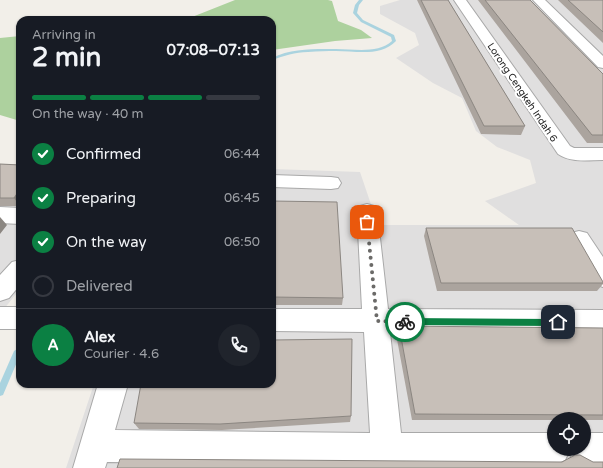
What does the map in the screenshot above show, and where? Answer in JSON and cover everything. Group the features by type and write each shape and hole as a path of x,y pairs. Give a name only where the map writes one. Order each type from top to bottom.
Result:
{"street":[{"name":"Lorong Cengkeh Indah 6","path":"460,0 564,150 570,154 603,154"},
{"path":"539,0 603,64"},
{"path":"276,182 331,183"},
{"path":"366,211 377,321 387,449"},
{"path":"0,215 16,216"},
{"path":"579,239 603,277"},
{"path":"0,291 16,273"},
{"path":"0,318 16,318"},
{"path":"276,320 603,322"},
{"path":"112,388 93,457 387,449 547,449"},
{"path":"591,449 603,449"}],"shaded area":[{"path":"400,0 603,0 603,468 66,468 93,388 276,388 276,169 360,172 378,225 519,225 485,201 536,183 530,160 497,147 476,131 462,98 433,83 396,58 419,45 415,33 380,14 380,6"},
{"path":"0,170 16,172 16,294 0,314"}],"green space":[{"path":"235,0 328,0 332,1 338,21 361,30 372,38 335,41 276,49 276,16 195,16"},
{"path":"16,36 16,120 0,115 0,38"}],"building":[{"path":"421,0 448,0 525,126 484,126"},
{"path":"485,0 530,0 603,74 603,135 592,135"},
{"path":"568,0 603,0 603,32"},
{"path":"0,164 16,165 16,195 14,198 0,198"},
{"path":"276,201 337,202 343,298 276,297"},
{"path":"426,228 572,228 603,283 441,283"},
{"path":"399,326 603,328 603,415 591,415 591,412 547,412 547,415 415,414"},
{"path":"352,339 351,416 220,424 134,423 140,388 276,388 276,340"},
{"path":"573,456 582,456 593,462 603,462 603,468 117,468 120,459 562,462"}],"waterway":[{"path":"276,57 300,51 364,51 382,49 389,46 394,41 393,36 362,21 355,13 357,5 361,0"},
{"path":"0,392 16,355"}],"way so far":[{"path":"367,222 377,321 405,322"}],"route":[{"path":"405,322 558,322"}]}
